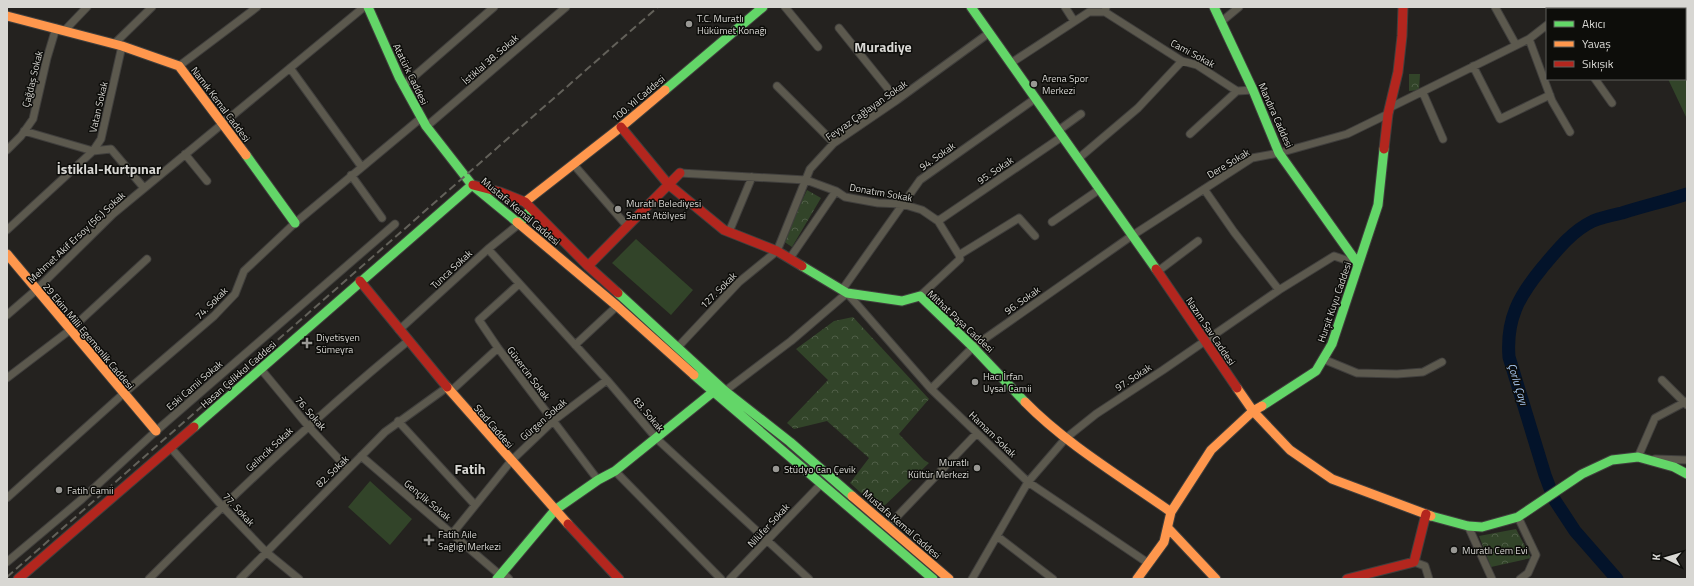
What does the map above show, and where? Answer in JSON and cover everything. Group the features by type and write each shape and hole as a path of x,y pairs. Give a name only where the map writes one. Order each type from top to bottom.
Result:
{"street":[{"path":"61,29 87,7"},
{"path":"118,45 152,7"},
{"path":"179,66 257,7"},
{"name":"Mehmet Akif Ersoy (56.) Sokak","path":"7,315 36,290 113,214 222,122 364,7"},
{"name":"Atatürk Caddesi","path":"368,7 402,86 421,118 460,172 472,185"},
{"path":"402,86 494,7"},
{"name":"İstiklal 38. Sokak","path":"428,126 566,7"},
{"name":"100. Yıl Caddesi","path":"519,224 526,218 528,205 763,7"},
{"path":"785,7 818,47"},
{"name":"Nazım Sav Caddesi","path":"970,7 1133,235 1253,411 1290,450 1332,480 1426,514 1468,526 1482,527 1518,517 1582,474 1612,460 1642,458"},
{"path":"1065,7 1074,21"},
{"name":"Mandıra Caddesi","path":"1214,7 1279,153 1358,264"},
{"path":"1221,22 1239,7"},
{"path":"1398,7 1403,12"},
{"path":"1495,7 1516,45"},
{"path":"1011,63 1089,12 1106,9"},
{"name":"Cami Sokak","path":"1106,9 1182,61 1197,65 1237,91"},
{"name":"Hurşit Kuyu Caddesi","path":"1137,579 1164,542 1171,512 1211,450 1253,411 1316,371 1332,344 1378,205 1389,111 1398,72 1403,12"},
{"name":"Namık Kemal Caddesi","path":"7,16 118,45 179,66 222,122 295,223"},
{"name":"Dere Sokak","path":"1133,235 1252,158 1279,153 1347,134 1473,66 1529,39 1546,26"},
{"path":"839,28 897,100"},
{"name":"Çağdaş Sokak","path":"7,150 24,131 32,118 47,58 61,29"},
{"name":"Feyyaz Çağlayan Sokak","path":"777,251 810,169 834,143 990,33"},
{"path":"1529,39 1550,95 1570,132"},
{"name":"Vatan Sokak","path":"7,230 93,151 100,140 118,45"},
{"path":"1079,158 1138,108 1182,61"},
{"path":"1473,66 1500,119 1550,95"},
{"path":"290,68 361,166"},
{"path":"1596,80 1612,103"},
{"path":"777,86 834,143"},
{"path":"1190,134 1237,91 1252,90"},
{"path":"1423,93 1443,139"},
{"name":"94. Sokak","path":"725,391 792,341 844,291 902,204 920,180 1036,98"},
{"name":"95. Sokak","path":"938,221 1061,133 1081,114"},
{"name":"74. Sokak","path":"7,498 123,394 214,316 235,294 244,271 295,223 350,175 421,118"},
{"name":"Mithat Paşa Caddesi","path":"621,127 668,184 710,220 729,232 777,251 844,291 902,301 920,296 974,346 1038,414 1066,438 1171,512"},
{"path":"24,131 93,151 111,150 144,188"},
{"path":"185,154 207,182"},
{"path":"574,165 627,226"},
{"path":"588,266 680,173"},
{"name":"Donatım Sokak","path":"680,173 806,180 836,191 845,196 878,203 902,204 922,210 938,221 959,257"},
{"path":"350,175 382,218"},
{"path":"729,232 752,177"},
{"name":"Mustafa Kemal Caddesi","path":"472,185 514,196 528,205 588,266 725,391 790,442 949,579"},
{"name":"Mustafa Kemal Caddesi","path":"472,185 617,306 713,392 932,578"},
{"name":"Hasan Çelikkol Caddesi","path":"18,579 472,185"},
{"path":"1052,222 1100,189"},
{"path":"1204,189 1234,232 1279,290"},
{"path":"790,258 836,191"},
{"path":"502,210 506,202 514,196"},
{"path":"920,296 959,257 1019,218 1035,236"},
{"name":"Eski Camii Sokak","path":"7,562 82,499 156,431 395,224"},
{"name":"Tunca Sokak","path":"399,330 488,249 519,224"},
{"name":"96. Sokak","path":"931,389 974,346 1133,235"},
{"path":"1158,272 1198,241"},
{"name":"83. Sokak","path":"488,249 607,380 657,439 809,579"},
{"name":"127. Sokak","path":"677,348 739,282 777,251"},
{"name":"29 Ekim Milli Egemenlik Caddesi","path":"7,254 123,394 156,431"},
{"name":"97. Sokak","path":"972,579 1028,482 1066,438 1096,414 1279,290 1334,256 1358,264"},
{"path":"7,378 70,330 148,259"},
{"name":"Stad Caddesi","path":"360,281 448,390 619,579"},
{"name":"Güvercin Sokak","path":"520,284 478,320 598,480"},
{"name":"Hamam Sokak","path":"844,291 931,389 1028,482 1148,563"},
{"path":"575,345 617,306"},
{"name":"Gelincik Sokak","path":"149,579 222,506 308,426 360,380 408,341"},
{"name":"82. Sokak","path":"240,579 385,432 398,421 448,390 498,348"},
{"path":"1323,359 1357,374 1423,372 1442,362"},
{"name":"76. Sokak","path":"260,368 308,426 348,469"},
{"name":"Gürgen Sokak","path":"452,534 511,461 553,421 607,380"},
{"path":"1642,458 1655,418 1686,403 1662,380"},
{"path":"510,579 500,575 555,510 598,480 616,471 713,392 725,391"},
{"path":"398,421 476,505"},
{"path":"888,526 977,433"},
{"path":"781,450 790,442"},
{"name":"77. Sokak","path":"170,447 222,506 266,552 299,579"},
{"name":"Gençlik Sokak","path":"361,456 500,575"},
{"path":"1642,458 1687,460"},
{"path":"1642,458 1674,467 1687,474"},
{"path":"616,471 722,579"},
{"name":"Nilüfer Sokak","path":"730,579 821,484"},
{"path":"834,495 841,486"},
{"path":"1414,562 1426,514"},
{"path":"1518,517 1536,555 1528,573 1520,579"},
{"path":"1468,526 1492,579"},
{"path":"1168,528 1216,579"},
{"path":"997,536 1053,579"},
{"path":"1347,579 1369,576 1414,562 1425,566 1429,579"}],"green space":[{"path":"1687,7 1687,119 1668,80 1686,80 1686,8 1615,8"},
{"path":"1409,74 1420,74 1419,90 1409,91"},
{"path":"807,190 821,198 792,247 783,241"},
{"path":"636,239 693,290 671,315 612,263"},
{"path":"853,317 929,399 899,434 924,460 929,463 880,510 850,483 869,458 827,421 794,429 787,423 828,380 796,349 834,321"},
{"path":"370,481 412,519 390,545 348,507"},
{"path":"1516,529 1531,558 1491,567 1479,536"}],"waterway":[{"name":"Çorlu Çayı","path":"1617,579 1575,531 1554,499 1545,475 1509,357 1510,331 1516,309 1527,288 1553,254 1578,230 1600,218 1687,194"}],"railway":[{"path":"7,577 658,7"}],"traffic: fast":[{"path":"368,7 399,77 426,126 472,185 517,222"},
{"path":"665,90 763,7"},
{"path":"971,7 1156,269"},
{"path":"1214,7 1253,90 1279,153 1358,264"},
{"path":"1262,406 1316,371 1332,344 1378,205 1384,149"},
{"path":"246,155 295,223"},
{"path":"194,427 472,185"},
{"path":"519,224 531,209"},
{"path":"802,266 847,293 902,301 920,296 973,347 1025,402"},
{"path":"618,293 725,391 790,442 852,496"},
{"path":"694,375 933,579"},
{"path":"497,579 555,510 598,480 615,471 713,392"},
{"path":"1431,516 1468,526 1482,527 1518,517 1582,474 1612,460 1638,457 1674,467 1687,474"}],"traffic: slow":[{"path":"7,16 122,46 179,66 246,155"},
{"path":"525,202 621,127 665,90"},
{"path":"517,222 617,306 694,375"},
{"path":"7,254 156,431"},
{"path":"447,387 568,524"},
{"path":"1237,388 1253,411 1290,450 1332,479 1431,516"},
{"path":"1025,402 1058,432 1171,512"},
{"path":"1137,579 1164,542 1171,512 1211,450 1253,411 1262,406"},
{"path":"852,496 949,579"},
{"path":"1168,528 1216,579"}],"traffic: jam":[{"path":"1384,149 1388,114 1398,72 1402,36 1403,7"},
{"path":"621,127 668,184 724,230 777,251 802,266"},
{"path":"588,266 680,173"},
{"path":"473,185 500,192 525,202 588,266 618,293"},
{"path":"1156,269 1237,388"},
{"path":"360,281 447,387"},
{"path":"18,579 194,427"},
{"path":"1347,579 1414,562 1426,514"},
{"path":"568,524 619,579"}],"place":[{"name":"T.C. Muratlı Hükümet Konağı","path":"689,24"},
{"name":"Arena Spor Merkezi","path":"1034,84"},
{"name":"Muratlı Belediyesi Sanat Atölyesi","path":"618,209"},
{"name":"Diyetisyen Sümeyra","path":"307,343"},
{"name":"Hacı İrfan Uysal Camii","path":"975,382"},
{"name":"Muratlı Kültür Merkezi","path":"977,468"},
{"name":"Stüdyo Can Çevik","path":"776,469"},
{"name":"Fatih Camii","path":"59,490"},
{"name":"Fatih Aile Sağlığı Merkezi","path":"429,540"},
{"name":"Muratlı Cem Evi","path":"1454,550"}],"district":[{"name":"Muradiye","path":"883,47"},
{"name":"İstiklal-Kurtpınar","path":"109,169"},
{"name":"Fatih","path":"470,469"}]}
